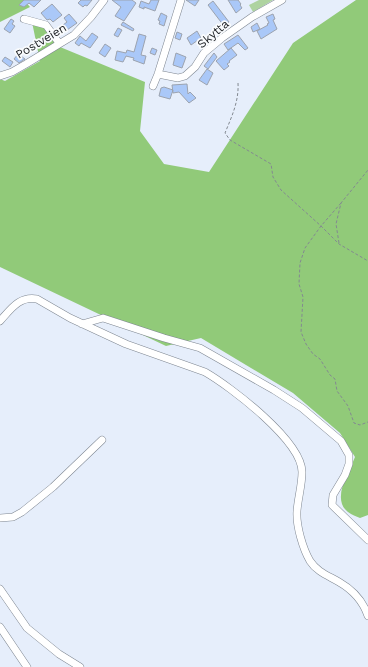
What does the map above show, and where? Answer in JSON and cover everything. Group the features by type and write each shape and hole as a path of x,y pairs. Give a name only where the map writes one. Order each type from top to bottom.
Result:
{"street":[{"name":"Postveien","path":"0,76 12,72 74,35 82,28 104,0"},
{"path":"153,86 181,0"},
{"name":"Skytta","path":"158,74 178,78 185,76 195,67 204,53 222,38 282,0"},
{"path":"24,19 46,25 59,43"},
{"path":"0,321 19,301 31,298 43,302 82,324 145,352 205,372 216,378 233,391 265,418 296,452 302,471 297,519 306,553 310,562 316,569 341,582 360,599 368,616"},
{"path":"82,324 103,318 200,348 274,390 302,408 342,441 349,455 349,464 345,475 332,495 332,505 368,540"},
{"path":"0,518 13,517 22,512 53,487 102,440"},
{"path":"0,589 27,628 59,654 80,667"},
{"path":"0,627 27,667"}],"path":[{"path":"238,83 235,109 225,132 230,140 271,164 273,177 281,190 339,244 368,261"},
{"path":"368,170 304,248 300,263 299,284 302,297 301,332 306,344 313,354 320,359 330,375 335,379 337,391 348,406 354,423 360,425 368,422"},
{"path":"339,244 336,224 340,203"}],"green space":[{"path":"0,0 24,0 30,7 0,22"},
{"path":"259,0 273,0 253,12 249,5"},
{"path":"356,0 368,0 368,515 360,518 348,512 343,507 341,500 343,485 355,457 340,433 293,393 201,338 166,346 0,267 0,79 5,81 40,61 32,22 38,20 60,47 145,82 140,131 164,164 209,172 293,43"}],"building":[{"path":"24,0 41,0 34,7 29,3 24,7 19,5"},
{"path":"81,0 92,0 87,6 85,5 83,7 78,3"},
{"path":"112,0 132,0 136,3 124,21 115,16 121,7"},
{"path":"151,0 159,0 155,11 144,7 144,9 139,7 141,1 149,4"},
{"path":"186,0 199,0 195,6"},
{"path":"228,0 238,0 242,8 236,13"},
{"path":"213,1 229,22 224,26 208,5"},
{"path":"52,4 62,15 53,22 50,19 47,20 41,13"},
{"path":"161,13 167,16 164,26 159,24 160,21 158,20"},
{"path":"69,14 77,23 67,30 63,25 67,22 64,18"},
{"path":"273,14 275,19 273,20 277,29 261,39 257,31 268,25 267,24 269,23 266,17"},
{"path":"11,19 14,21 12,24 15,26 10,33 4,29"},
{"path":"123,22 134,29 133,31 121,25"},
{"path":"257,23 260,29 253,32 251,27"},
{"path":"118,28 122,30 118,37 114,35"},
{"path":"197,31 201,38 191,45 187,38"},
{"path":"177,32 182,34 180,40 175,38"},
{"path":"92,33 98,37 90,48 81,43 79,46 75,43 80,36 86,41"},
{"path":"139,34 146,36 141,55 146,56 144,64 133,60 134,58 126,56 123,62 115,60 117,51 126,53 127,50 134,52"},
{"path":"238,35 248,48 245,50 238,43 228,50 224,44"},
{"path":"105,44 111,48 105,57 99,53"},
{"path":"152,48 157,50 155,55 150,53"},
{"path":"231,48 237,55 229,61 230,62 227,64 229,66 224,70 216,61"},
{"path":"176,53 186,57 182,68 173,65"},
{"path":"214,53 217,57 208,69 204,66"},
{"path":"18,54 25,59 19,63 14,59"},
{"path":"5,57 13,62 10,67 2,61"},
{"path":"207,69 213,73 207,85 199,80"},
{"path":"187,84 188,94 190,92 196,98 189,103 179,92 173,93 172,85"},
{"path":"164,87 173,90 170,99 159,96 161,88"}]}
